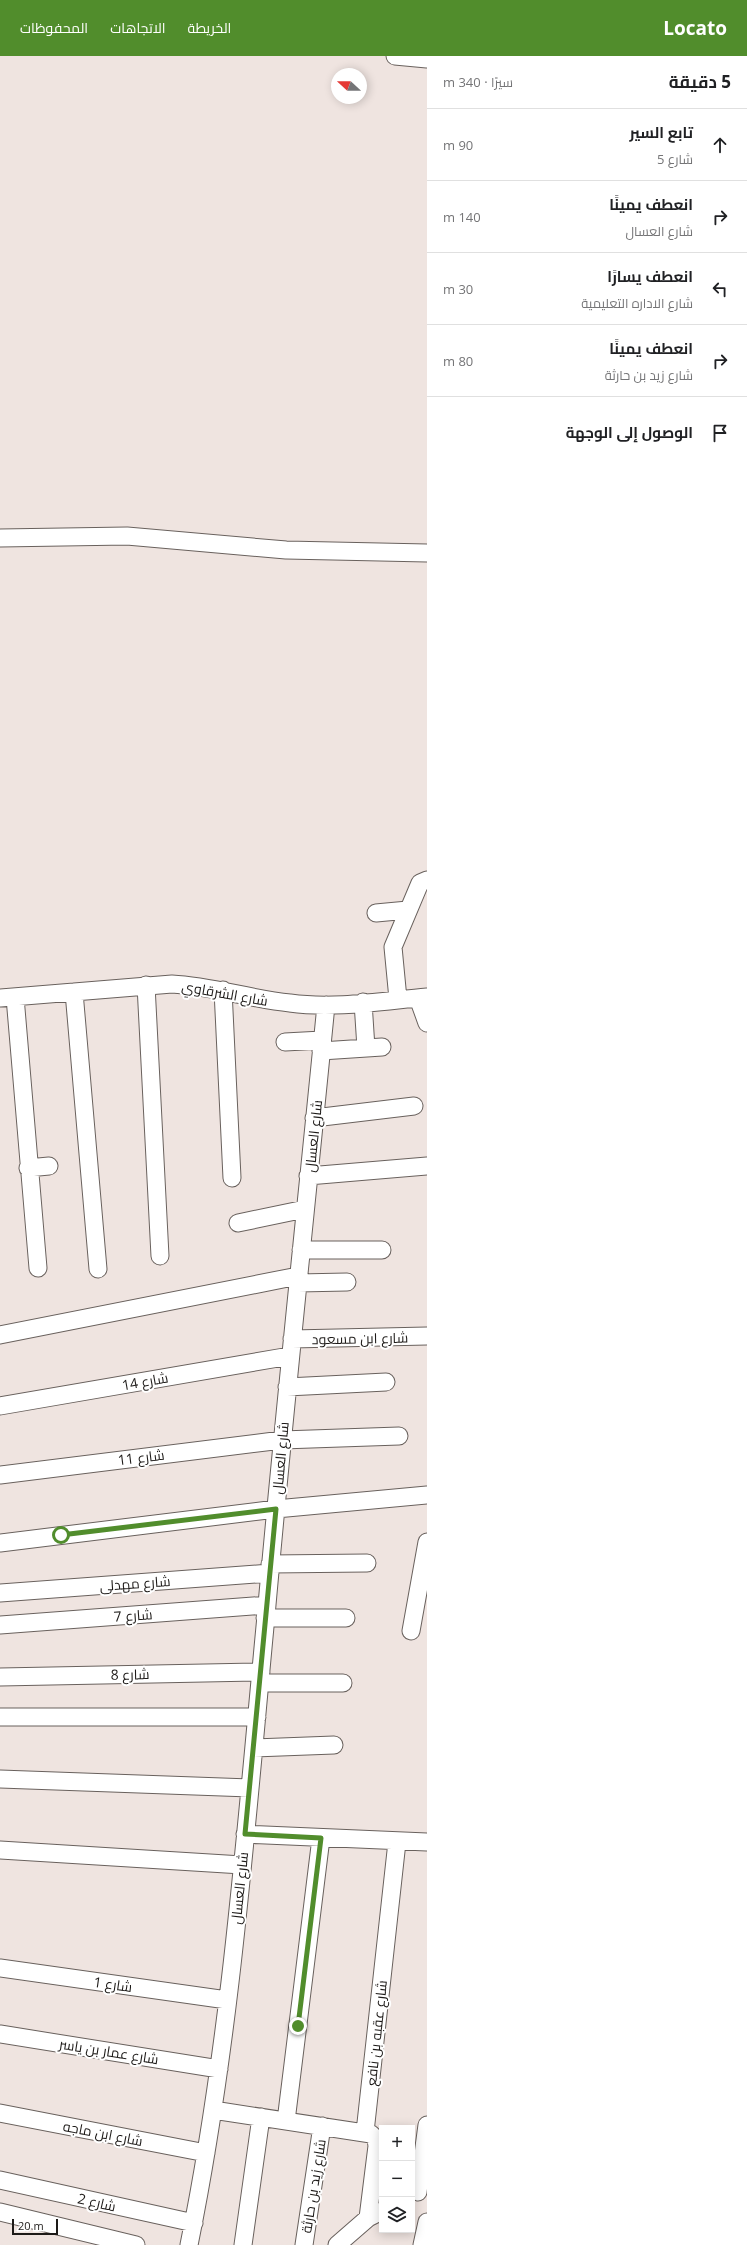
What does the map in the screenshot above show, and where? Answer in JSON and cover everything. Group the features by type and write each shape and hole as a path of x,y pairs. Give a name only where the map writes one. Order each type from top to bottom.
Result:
{"street":[{"path":"395,56 427,59"},
{"path":"0,538 127,536 286,550 427,553"},
{"path":"398,999 393,947 420,883 427,880"},
{"path":"376,913 408,910"},
{"name":"شارع الشرقاوي","path":"7,997 172,984 198,985 257,999 291,1004 326,1005 423,997"},
{"path":"146,985 160,1256"},
{"path":"223,990 232,1178"},
{"path":"74,992 98,1269"},
{"path":"7,997 28,1168 38,1268"},
{"path":"423,997 427,1023"},
{"path":"285,1042 322,1046 374,1048 363,1002"},
{"name":"شارع العسال","path":"189,2245 206,2153 219,2069 242,1865 287,1387 326,1005"},
{"path":"314,1118 414,1106"},
{"path":"28,1168 49,1166"},
{"path":"308,1176 427,1166"},
{"path":"238,1223 305,1209"},
{"path":"301,1250 382,1250"},
{"path":"0,1336 298,1280 348,1282"},
{"name":"شارع ابن مسعود","path":"291,1347 427,1336"},
{"name":"شارع 14","path":"0,1406 291,1347"},
{"path":"287,1387 386,1382"},
{"name":"شارع 11","path":"0,1475 282,1440 400,1436"},
{"path":"0,1543 276,1509 427,1495"},
{"path":"411,1631 427,1542"},
{"name":"شارع مهدلى","path":"0,1593 270,1568 367,1563"},
{"name":"شارع 7","path":"0,1625 266,1612 346,1618"},
{"name":"شارع 8","path":"0,1677 260,1677 343,1683"},
{"path":"0,1717 257,1717"},
{"path":"254,1748 334,1746"},
{"path":"0,1779 250,1788"},
{"path":"245,1834 397,1842 427,1842"},
{"path":"286,2121 321,1838"},
{"name":"شارع عقبه بن نافع","path":"365,2132 397,1842"},
{"path":"0,1850 242,1865"},
{"name":"شارع 1","path":"0,1968 227,2000"},
{"name":"شارع عمار بن ياسر","path":"0,2034 219,2069"},
{"path":"213,2110 365,2132 371,2134 376,2139 375,2214 348,2239 337,2245"},
{"name":"شارع ابن ماجه","path":"0,2113 206,2153"},
{"path":"243,2245 261,2117"},
{"path":"419,2192 427,2125"},
{"name":"شارع زيد بن حارثة","path":"304,2245 322,2126"},
{"name":"شارع 2","path":"0,2180 194,2223"},
{"path":"0,2212 136,2245"},
{"path":"422,2245 427,2222"}],"route":[{"path":"61,1535 276,1509 252,1775 245,1834 321,1838 298,2026"}]}
